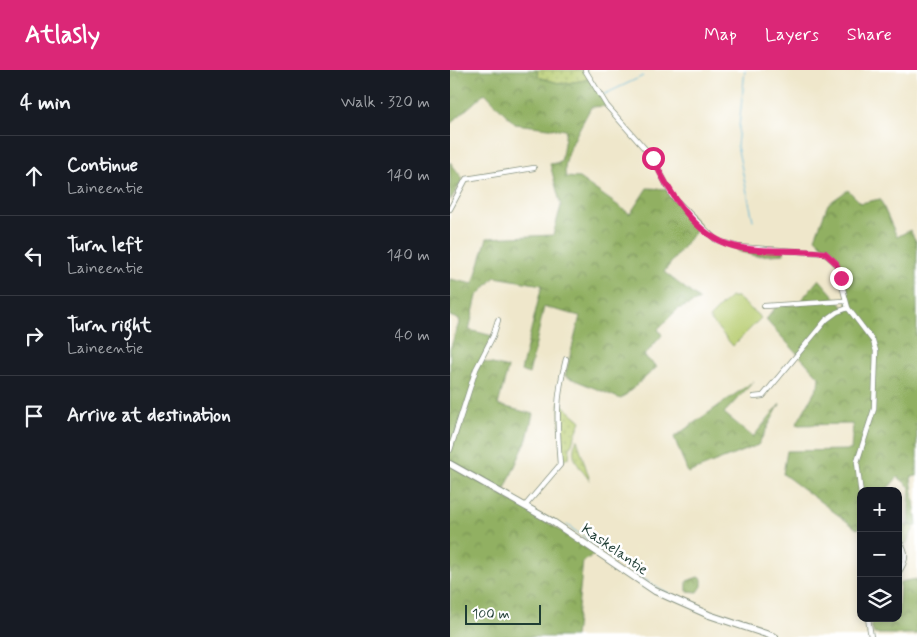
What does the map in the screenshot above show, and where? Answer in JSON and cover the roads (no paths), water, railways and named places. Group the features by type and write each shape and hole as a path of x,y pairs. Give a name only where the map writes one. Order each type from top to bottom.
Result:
{"street":[{"path":"585,70 607,106 653,158 672,196 711,236 739,247 825,253 836,263 844,301 874,341 877,358 874,408 856,462 860,487"},
{"path":"450,209 466,179 534,168"},
{"path":"764,306 844,301"},
{"path":"754,397 763,396 826,320 837,312 848,308"},
{"path":"450,450 476,369 494,336 498,320"},
{"path":"525,506 560,465 556,411 558,389 566,359"},
{"name":"Kaskelantie","path":"450,464 553,522 672,601 775,637"},
{"path":"902,545 905,548 906,558 902,566"},
{"path":"869,622 871,637"}],"waterway":[{"path":"745,70 737,146 753,220"},
{"path":"603,95 643,76"},
{"path":"567,525 638,576 670,594"}]}
